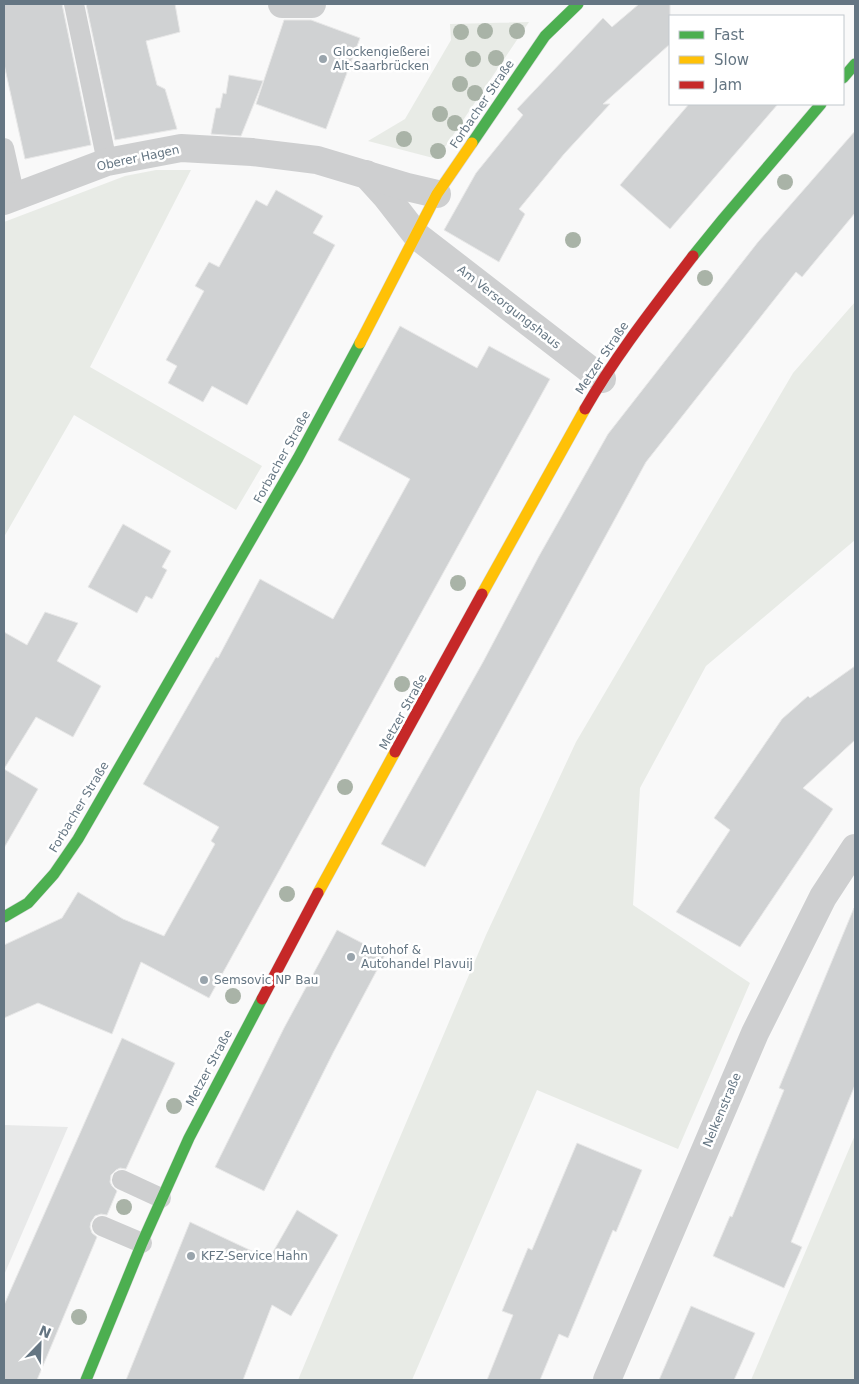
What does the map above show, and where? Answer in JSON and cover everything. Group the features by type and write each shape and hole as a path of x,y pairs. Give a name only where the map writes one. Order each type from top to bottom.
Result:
{"main road":[{"name":"Forbacher Straße","path":"4,917 28,903 54,874 78,839 298,458 417,236 437,194 545,36 578,4"},
{"path":"844,77 855,64"},
{"name":"Metzer Straße","path":"86,1380 161,1198 189,1138 266,990 508,546 602,379 644,319 723,219 820,105"}],"street":[{"path":"282,4 312,4"},
{"name":"Oberer Hagen","path":"9,199 107,162 181,148 252,152 317,160 406,187 437,194"},
{"path":"366,174 417,236"},
{"name":"Am Versorgungshaus","path":"417,236 602,379"},
{"name":"Nelkenstraße","path":"608,1380 754,1033 823,896 855,848"}],"lane":[{"path":"74,4 107,162"},
{"path":"4,148 9,199"},
{"path":"122,1180 161,1198"},
{"path":"102,1226 142,1243"}],"shaded area":[{"path":"529,22 437,159 368,141 405,119 451,40 450,24"},
{"path":"156,170 191,170 90,367 262,466 236,510 74,415 4,537 4,222 125,176"},
{"path":"855,302 855,540 706,666 640,788 633,905 750,983 678,1149 537,1090 412,1380 298,1380 486,935 576,742 793,373"},
{"path":"4,1125 68,1127 4,1275"},
{"path":"855,1135 855,1380 751,1380"}],"building":[{"path":"4,4 62,4 91,145 25,159 4,64"},
{"path":"86,4 175,4 180,32 146,41 157,85 165,89 177,129 115,140"},
{"path":"639,4 670,4 669,45 603,104 610,104 564,154 519,209 525,214 499,262 444,230 476,173 523,115 517,109 603,18 612,27"},
{"path":"284,20 311,20 360,38 326,129 256,104"},
{"path":"229,75 263,81 241,136 211,134 216,108 220,108 223,93 226,94"},
{"path":"688,105 777,105 670,229 620,185"},
{"path":"855,131 855,213 802,277 796,272 646,462 425,867 381,844 608,434 758,242"},
{"path":"276,190 323,216 313,233 335,245 247,405 212,386 203,402 168,383 177,366 166,360 204,291 195,286 209,262 219,267 256,200 267,206"},
{"path":"400,326 477,368 489,346 550,379 209,998 141,962 112,1034 38,1003 4,1018 4,945 62,918 78,892 123,919 164,936 215,844 211,841 219,827 143,784 216,657 218,658 260,579 333,619 410,479 338,440"},
{"path":"123,524 171,551 162,567 167,570 152,599 146,596 137,613 88,587"},
{"path":"45,612 78,623 57,661 101,686 73,737 36,717 4,769 4,632 27,645"},
{"path":"855,666 855,740 803,788 833,809 740,947 676,912 730,830 714,818 782,719 808,696 810,698"},
{"path":"4,769 38,789 4,848"},
{"path":"854,908 855,1085 791,1242 802,1247 784,1288 713,1256 730,1216 732,1217 784,1090 779,1088"},
{"path":"337,930 385,955 333,1053 264,1191 215,1167 284,1028"},
{"path":"122,1038 175,1063 126,1169 120,1168 111,1175 110,1182 117,1191 107,1215 95,1216 91,1222 92,1233 97,1237 37,1380 4,1380 4,1305"},
{"path":"577,1143 642,1170 616,1232 613,1230 568,1338 559,1334 540,1380 487,1380 513,1315 502,1311 528,1248 532,1250"},
{"path":"297,1210 338,1235 291,1316 272,1305 243,1380 126,1380 190,1222 269,1259"},
{"path":"691,1306 755,1333 734,1380 659,1380"}],"traffic: fast":[{"path":"472,143 545,36 578,4"},
{"path":"844,77 855,64"},
{"path":"693,256 820,105"},
{"path":"4,917 28,903 54,874 78,839 298,458 360,343"},
{"path":"86,1380 142,1243 189,1138 262,999"}],"traffic: slow":[{"path":"360,343 437,194 472,143"},
{"path":"482,594 585,409"},
{"path":"318,893 395,752"}],"traffic: jam":[{"path":"585,409 623,350 693,256"},
{"path":"395,752 482,594"},
{"path":"262,999 318,893"}],"place":[{"name":"Glockengießerei Alt-Saarbrücken","path":"323,59"},
{"name":"Autohof & Autohandel Plavuij","path":"351,957"},
{"name":"Semsovic NP Bau","path":"204,980"},
{"name":"KFZ-Service Hahn","path":"191,1256"}]}
